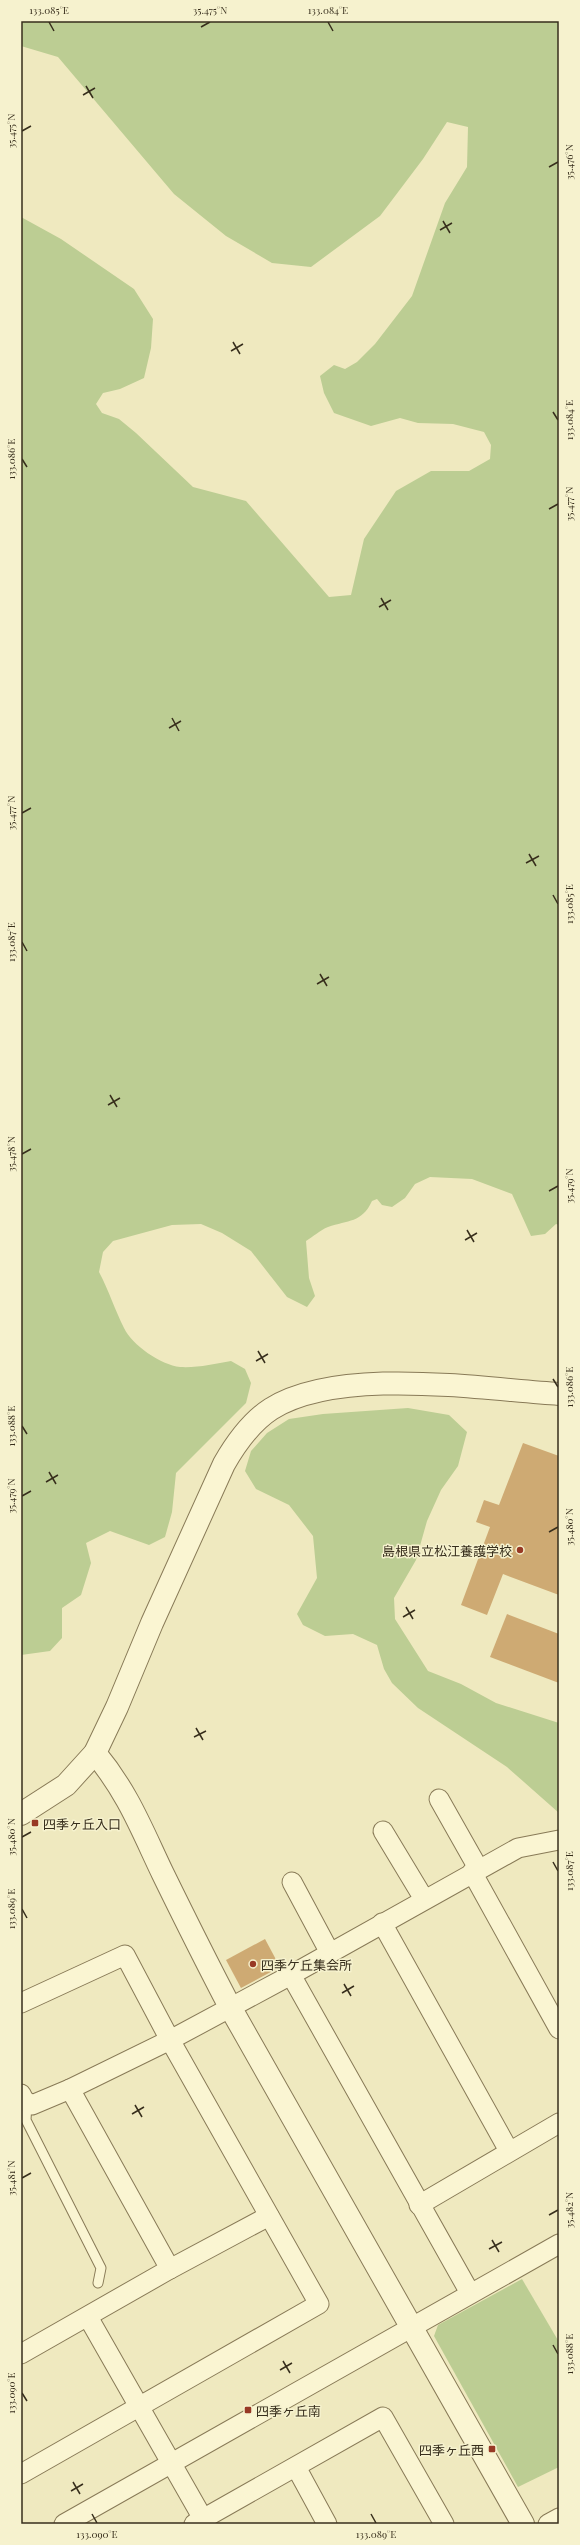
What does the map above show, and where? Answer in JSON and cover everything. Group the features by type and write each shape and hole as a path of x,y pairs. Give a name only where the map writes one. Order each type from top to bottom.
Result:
{"street":[{"path":"21,1814 66,1784 95,1753 117,1707 152,1623 224,1464 235,1445 254,1423 270,1409 314,1391 346,1385 413,1385 559,1394"},
{"path":"95,1753 122,1788 134,1810 190,1929 230,2007 523,2524"},
{"path":"439,1799 559,2029"},
{"path":"383,1831 424,1899"},
{"path":"24,2099 37,2104 70,2089 170,2040 292,1975 475,1870 518,1848 559,1840"},
{"path":"292,1882 330,1952"},
{"path":"382,1923 509,2152"},
{"path":"21,2004 126,1956 170,2040 319,2304 140,2408 21,2474"},
{"path":"292,1975 419,2205 470,2293"},
{"path":"70,2089 170,2269"},
{"path":"419,2205 559,2123"},
{"path":"21,2354 170,2269 269,2216"},
{"path":"64,2524 559,2244"},
{"path":"88,2317 171,2464 201,2522 383,2417 444,2524"},
{"path":"296,2467 327,2524"},
{"path":"548,2524 559,2518"}],"lane":[{"path":"24,2099 26,2120 100,2264 101,2271 98,2283"}],"green space":[{"path":"21,21 559,21 559,1225 556,1224 545,1234 531,1236 512,1194 472,1179 430,1177 415,1184 405,1198 392,1207 382,1205 377,1199 372,1201 364,1213 354,1220 325,1228 306,1241 309,1278 315,1296 307,1307 287,1297 251,1251 222,1233 201,1224 172,1225 113,1241 103,1252 99,1272 124,1328 133,1341 156,1358 180,1367 199,1366 231,1361 245,1369 251,1383 246,1403 176,1473 172,1512 165,1537 149,1545 110,1531 86,1543 91,1563 81,1595 62,1608 62,1638 50,1651 21,1655 21,217 61,239 134,289 153,319 151,348 144,378 120,389 103,393 96,404 102,413 119,419 193,487 246,501 329,597 351,595 364,539 396,491 431,471 469,471 490,459 491,445 484,432 453,424 418,423 400,418 371,426 334,413 324,393 320,376 334,365 345,369 357,362 375,344 412,296 445,203 467,167 468,127 447,122 423,159 380,216 311,267 272,263 226,236 174,194 58,57 21,46"},
{"path":"408,1408 449,1415 467,1432 458,1466 441,1490 427,1521 416,1560 394,1598 395,1619 428,1671 461,1684 496,1703 559,1723 559,1813 507,1767 418,1708 392,1683 384,1669 377,1645 353,1634 325,1636 303,1625 297,1614 317,1578 313,1536 289,1505 256,1489 245,1471 251,1451 267,1433 289,1419 323,1414"},
{"path":"522,2279 559,2342 559,2467 518,2487 434,2336 438,2325"}],"building":[{"name":"島根県立松江養護学校","path":"523,1443 559,1456 559,1595 503,1574 487,1615 461,1605 490,1527 476,1522 484,1500 499,1505"},
{"path":"507,1614 559,1634 559,1683 490,1657"},
{"name":"四季ケ丘集会所","path":"265,1939 280,1967 241,1988 226,1960"}],"place":[{"name":"島根県立松江養護学校","path":"520,1550"},
{"name":"四季ヶ丘入口","path":"35,1823"},
{"name":"四季ケ丘集会所","path":"253,1964"},
{"name":"四季ヶ丘南","path":"248,2410"},
{"name":"四季ヶ丘西","path":"492,2449"}]}
